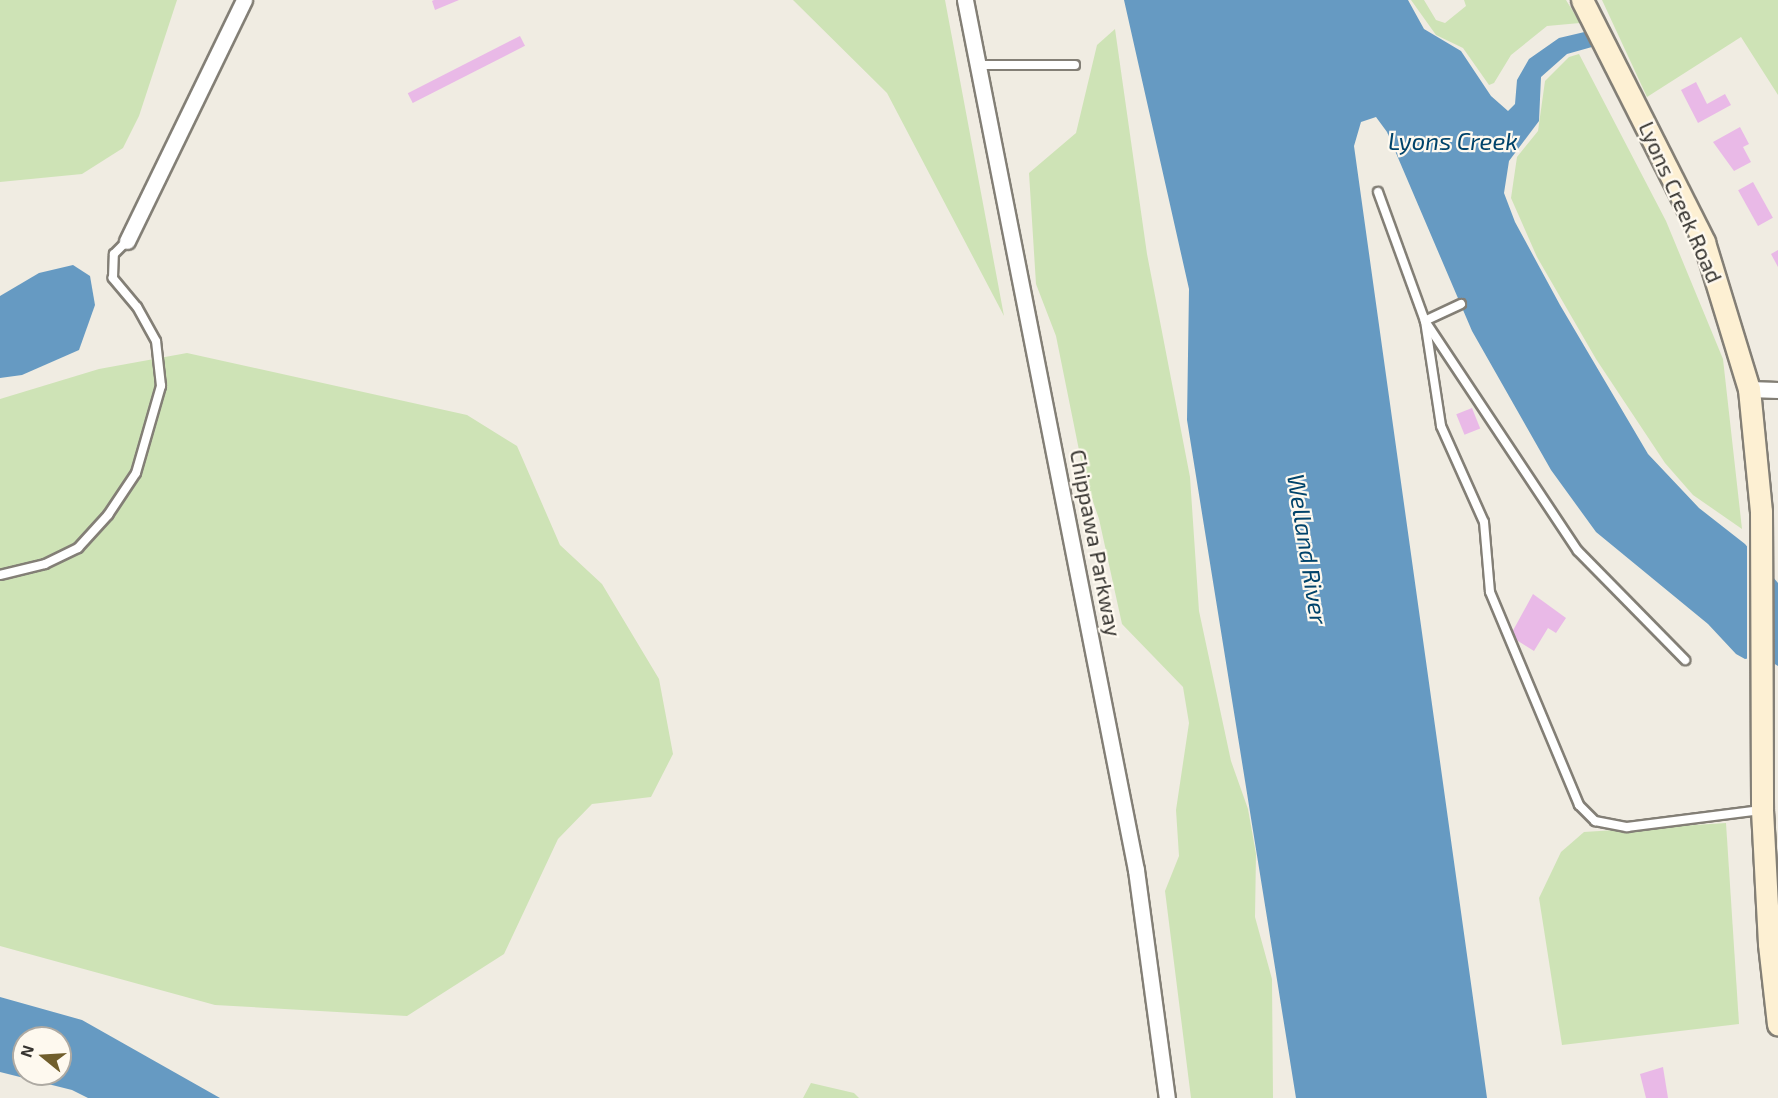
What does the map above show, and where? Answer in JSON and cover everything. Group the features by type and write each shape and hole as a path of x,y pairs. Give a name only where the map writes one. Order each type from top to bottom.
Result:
{"main road":[{"name":"Lyons Creek Road","path":"1582,0 1704,242 1730,317 1749,389 1762,545 1762,810 1769,944 1778,1024"}],"street":[{"path":"127,241 244,0"},
{"name":"Chippawa Parkway","path":"965,0 1136,870 1167,1098"},
{"path":"1749,389 1778,390"}],"lane":[{"path":"977,65 1075,65"},
{"path":"1378,192 1425,321 1441,426 1484,522 1490,592 1579,805 1595,821 1627,827 1762,810"},
{"path":"0,575 45,564 78,548 108,515 136,473 161,386 156,341 138,307 113,278 114,254 127,241"},
{"path":"1425,321 1461,304"},
{"path":"1425,321 1578,551 1686,660"}],"green space":[{"path":"0,0 177,0 139,116 123,148 82,174 0,182"},
{"path":"793,0 945,0 1004,316 887,93"},
{"path":"1411,0 1424,0 1436,20 1445,23 1466,6 1464,0 1566,0 1580,23 1547,26 1511,55 1494,83 1489,85 1463,48 1436,35"},
{"path":"1602,0 1778,0 1778,95 1741,37 1647,97"},
{"path":"1115,29 1147,254 1190,477 1199,611 1231,761 1248,809 1256,854 1255,917 1272,979 1273,1098 1191,1098 1165,891 1179,856 1176,810 1189,723 1183,687 1122,624 1099,519 1084,475 1056,336 1036,284 1029,173 1076,133 1097,45"},
{"path":"1579,54 1666,221 1723,359 1742,529 1693,495 1665,463 1596,359 1537,257 1511,198 1517,157 1538,131 1545,81 1569,57"},
{"path":"187,353 467,415 517,446 560,545 602,584 659,679 673,754 651,797 592,804 558,839 504,954 407,1016 215,1005 0,946 0,399 99,369"},
{"path":"1726,823 1739,1024 1562,1045 1539,898 1561,852 1584,832"},
{"path":"811,1083 854,1093 859,1098 803,1098"}],"water":[{"path":"1124,0 1408,0 1424,29 1461,51 1491,96 1508,111 1515,104 1517,80 1529,59 1559,38 1593,30 1599,45 1567,54 1541,77 1539,121 1509,161 1504,193 1515,222 1560,305 1648,454 1699,508 1745,544 1778,583 1778,666 1762,656 1745,659 1736,654 1708,624 1596,532 1551,470 1472,331 1387,132 1376,117 1361,122 1354,146 1487,1098 1296,1098 1187,420 1189,289"},
{"path":"73,265 90,276 95,305 79,350 22,375 0,378 0,296 39,273"},
{"path":"0,997 82,1020 220,1098 88,1098 72,1090 56,1086 72,1086 72,1026 12,1026 12,1075 0,1072"}],"pier":[{"path":"1747,542 1774,573 1774,667 1762,659 1747,662"}],"building":[{"path":"434,0 459,0 435,10 432,1"},
{"path":"520,36 525,46 413,103 408,93"},
{"path":"1696,82 1707,104 1725,94 1731,105 1698,123 1681,90"},
{"path":"1740,127 1749,144 1743,147 1751,162 1734,171 1713,142"},
{"path":"1753,182 1773,218 1758,226 1738,190"},
{"path":"1778,250 1778,267 1771,254"},
{"path":"1472,408 1480,428 1464,435 1456,414"},
{"path":"1533,594 1566,618 1556,633 1548,628 1534,651 1510,636"},
{"path":"1663,1067 1668,1098 1646,1098 1640,1074"}],"water label":[{"name":"Lyons Creek","path":"1453,141"},
{"name":"Welland River","path":"1308,549"}]}
